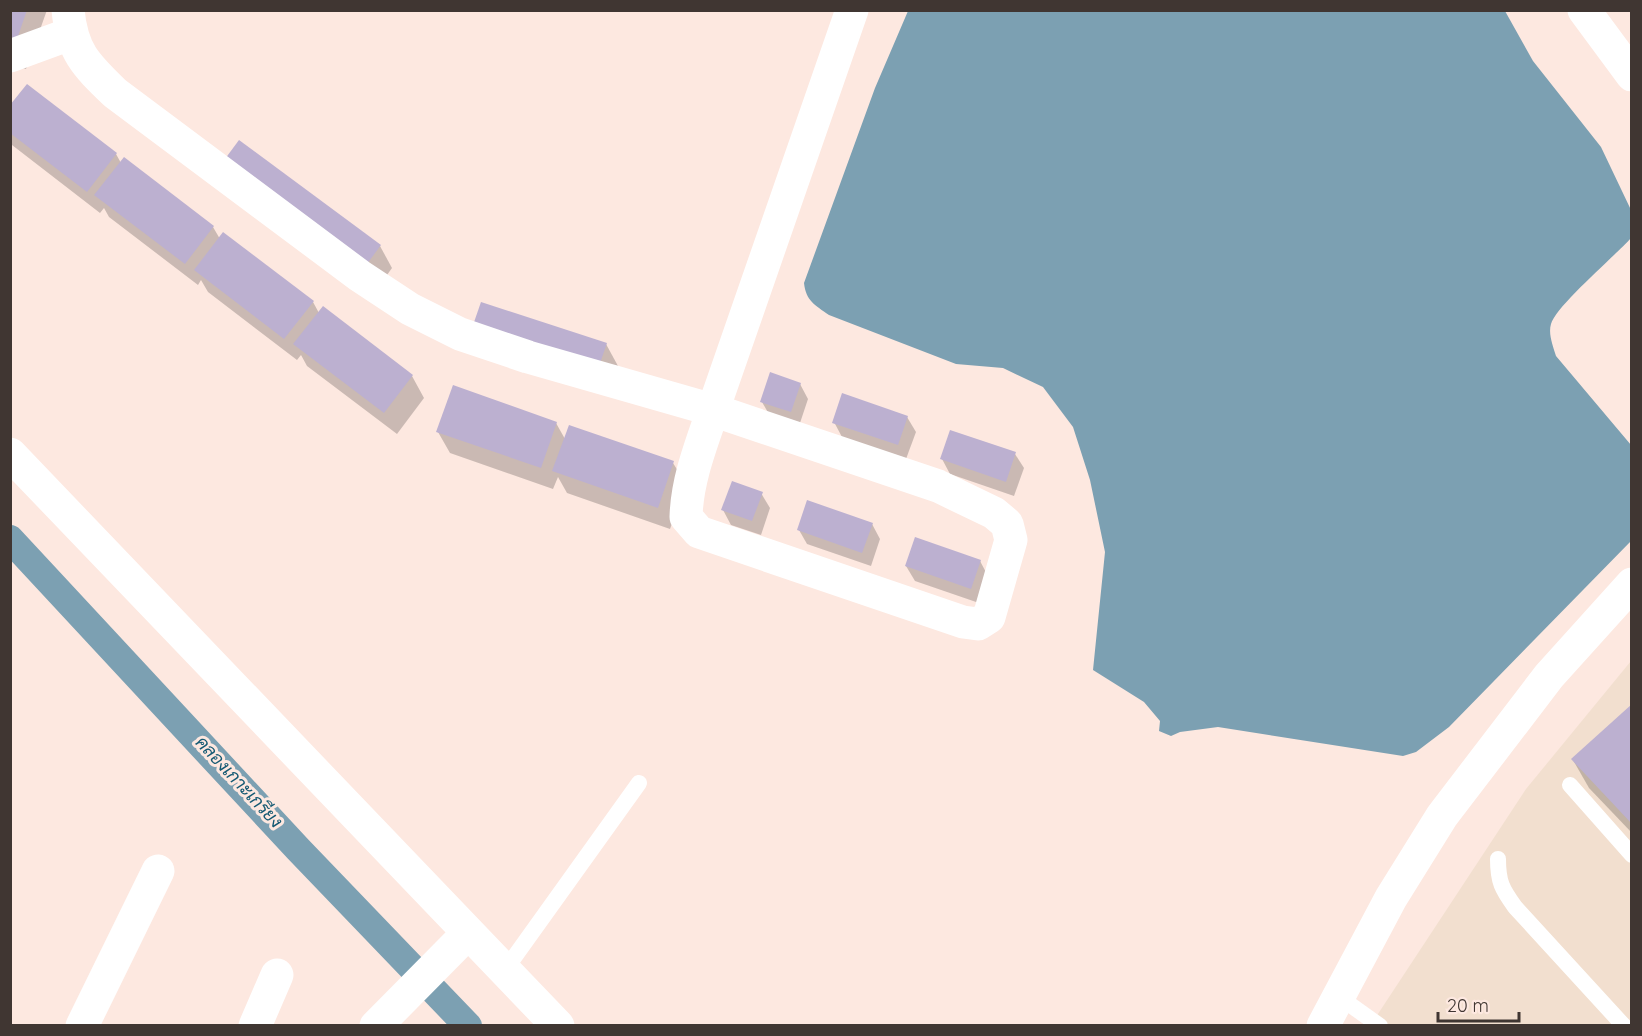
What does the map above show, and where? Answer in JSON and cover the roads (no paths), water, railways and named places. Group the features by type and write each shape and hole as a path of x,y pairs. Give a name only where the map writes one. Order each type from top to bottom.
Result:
{"street":[{"path":"10,56 69,22 82,57 115,93 360,276 410,309 460,334 713,410 938,486 994,513 1007,524 1011,540 989,617 978,624 963,622 699,532 686,517 686,498 696,460 713,410 852,10"},
{"path":"1584,10 1632,75"},
{"path":"10,454 458,942 505,970 558,1026"},
{"path":"1323,1026 1391,898 1442,816 1549,676 1632,584"},
{"path":"82,1026 158,871"},
{"path":"376,1026 458,942"},
{"path":"255,1026 277,975"}],"lane":[{"path":"505,970 639,783"},
{"path":"1570,785 1632,855"},
{"path":"1498,859 1498,879 1515,907 1624,1026"},
{"path":"1338,996 1380,1026"}],"water":[{"path":"908,11 1505,11 1533,61 1601,147 1631,210 1631,238 1563,306 1551,324 1550,332 1556,356 1631,445 1631,541 1449,727 1416,752 1403,756 1218,727 1180,732 1171,736 1159,731 1160,721 1144,702 1093,670 1105,552 1090,480 1073,427 1043,387 1003,368 956,364 829,315 809,298 804,283 875,88"}],"waterway":[{"name":"คลองเกาะเกรียง","path":"10,539 298,849 468,1026"}]}
